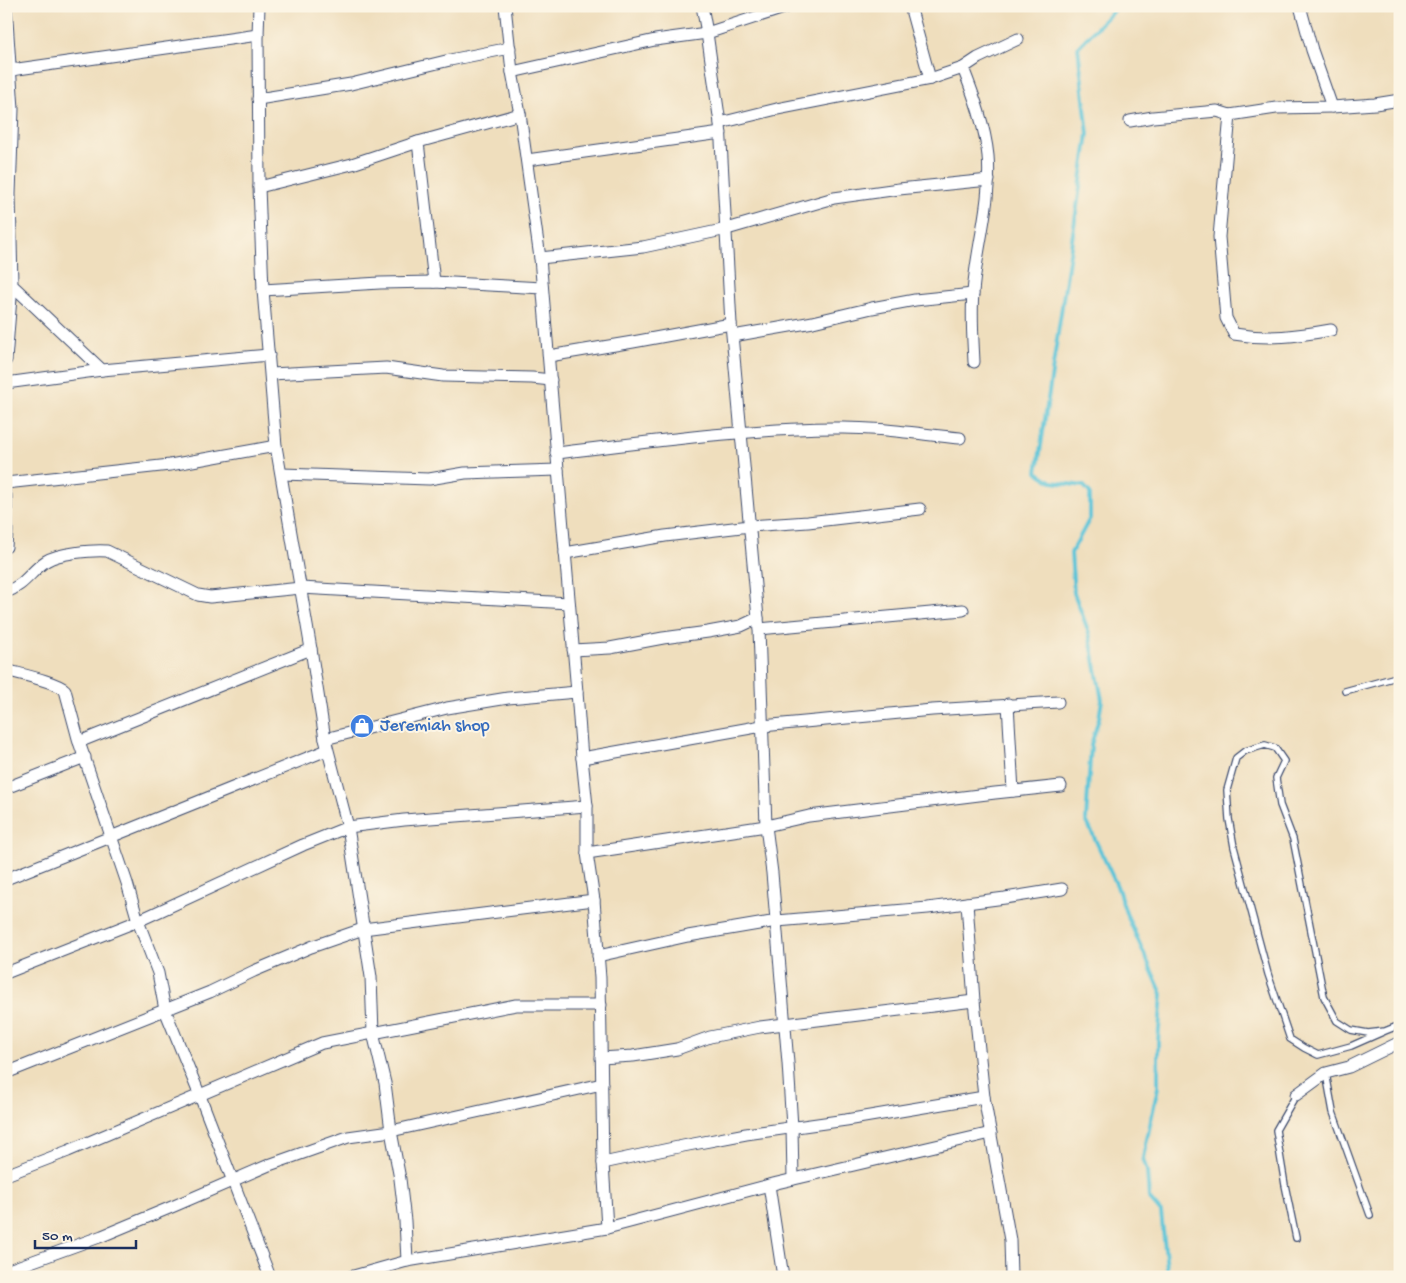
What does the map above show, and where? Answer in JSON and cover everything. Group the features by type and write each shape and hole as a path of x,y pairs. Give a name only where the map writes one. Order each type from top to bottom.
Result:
{"street":[{"path":"6,6 11,70 8,195 12,285 6,360"},
{"path":"258,6 259,186 263,290 276,446 326,744 348,827 362,929 371,977 373,1033 385,1083 390,1131 400,1179 407,1261"},
{"path":"505,6 512,72 527,160 548,330 556,453 587,806 587,853 594,900 598,956 601,1005 603,1163 607,1228"},
{"path":"702,6 721,128 732,324 758,623 766,826 772,873 792,1127 793,1179"},
{"path":"512,72 655,40 707,33 790,6"},
{"path":"910,6 930,79"},
{"path":"1300,6 1312,50 1332,107"},
{"path":"11,70 258,34"},
{"path":"527,160 721,128 777,109 930,79 963,68 978,58 1018,39"},
{"path":"258,99 352,84 450,60 510,48"},
{"path":"963,68 974,96 982,126 988,155 989,180 972,294 974,362"},
{"path":"1130,121 1217,111 1230,114 1276,108 1332,107 1400,100"},
{"path":"259,186 352,164 418,142 520,114"},
{"path":"1230,114 1219,237 1226,318 1234,334 1254,337 1305,335 1331,330"},
{"path":"418,142 434,282"},
{"path":"540,258 644,246 727,229 834,198 989,180"},
{"path":"263,290 380,283 434,282 542,288"},
{"path":"12,285 102,370"},
{"path":"733,336 813,322 915,300 972,294"},
{"path":"549,356 732,324"},
{"path":"6,383 102,370 269,356"},
{"path":"271,374 386,368 443,376 551,380"},
{"path":"556,453 741,432 836,428 871,429 960,438"},
{"path":"6,483 170,466 276,446"},
{"path":"282,474 429,479 465,473 558,470"},
{"path":"6,496 6,547"},
{"path":"565,553 664,536 750,526 808,522 920,508"},
{"path":"6,592 16,588 46,561 55,557 94,550 107,552 198,595 210,597 301,588 569,603"},
{"path":"573,650 610,648 758,623 963,610"},
{"path":"80,742 311,649"},
{"path":"6,670 62,686 65,690 138,921 158,973 165,1010 234,1181 270,1277"},
{"path":"6,879 112,837 326,744 447,708 508,698 577,692"},
{"path":"582,758 762,726 1008,704 1058,702"},
{"path":"1008,704 1013,791"},
{"path":"6,788 85,757"},
{"path":"587,853 766,826 809,816 1061,786"},
{"path":"6,973 138,921 295,848 348,827 404,820 587,806"},
{"path":"598,956 688,936 776,920 883,912 967,903 1062,889"},
{"path":"6,1073 210,992 311,947 362,929 594,900"},
{"path":"967,903 974,1001 984,1097 1010,1240 1011,1277"},
{"path":"601,1058 633,1056 677,1048 710,1037 760,1027 974,1001"},
{"path":"6,1175 68,1151 322,1044 516,1005 601,1005"},
{"path":"1296,1095 1326,1073 1349,1066 1400,1042"},
{"path":"6,1271 102,1236 276,1162 348,1137 390,1131 602,1084"},
{"path":"603,1163 682,1146 984,1097"},
{"path":"350,1277 407,1261 607,1228 793,1179 991,1133"},
{"path":"769,1185 783,1277"}],"lane":[{"path":"1345,690 1400,676"},
{"path":"1385,1032 1368,1033 1351,1030 1337,1022 1324,997 1293,839 1280,805 1276,778 1284,761 1274,748 1265,745 1245,751 1236,758 1226,790 1229,819 1234,847 1268,974 1290,1040 1318,1055 1351,1046 1385,1032 1400,1025"},
{"path":"1326,1073 1333,1112 1370,1215"},
{"path":"1296,1095 1276,1130 1296,1238"}],"waterway":[{"path":"1118,6 1078,47 1088,134 1037,472 1052,482 1084,486 1090,493 1090,518 1071,553 1074,593 1089,633 1102,700 1091,745 1086,820 1117,886 1126,913 1162,994 1158,1041 1158,1087 1143,1158 1147,1171 1149,1198 1161,1212 1168,1277"}],"place":[{"name":"Jeremiah shop","path":"362,726"}]}
